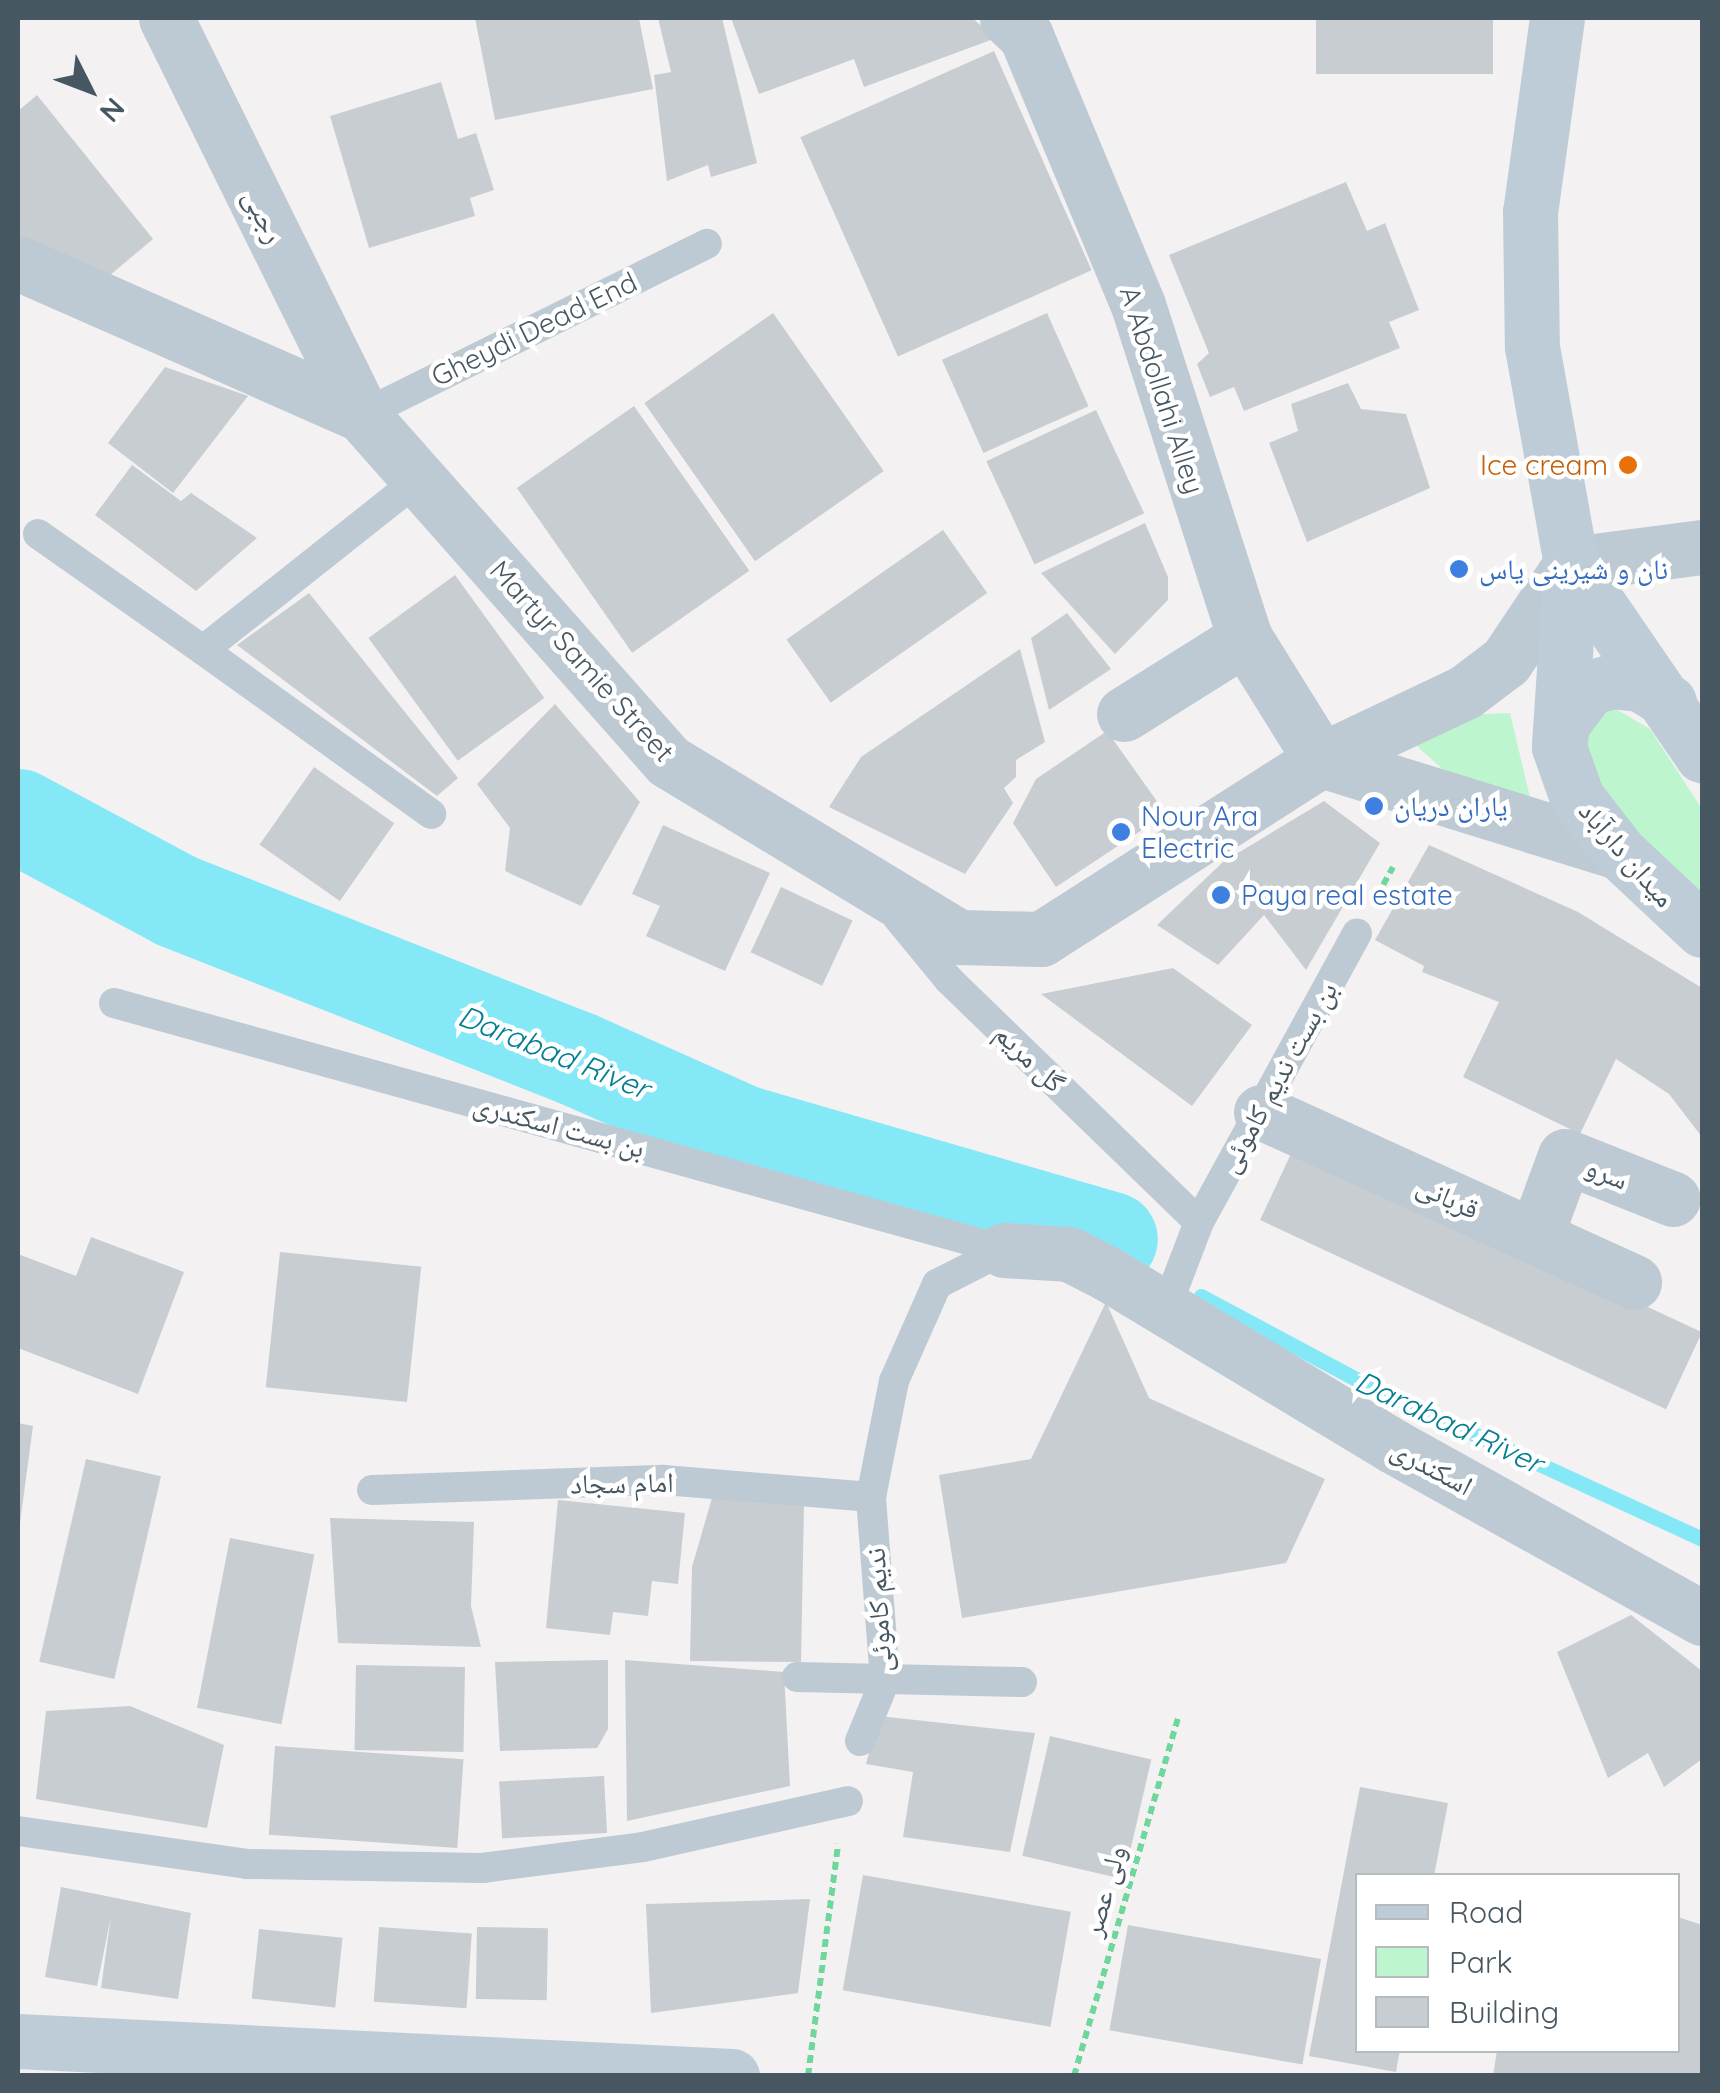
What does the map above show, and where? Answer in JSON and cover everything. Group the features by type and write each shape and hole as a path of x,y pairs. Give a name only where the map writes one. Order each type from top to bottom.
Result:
{"main road":[{"path":"1558,18 1530,212 1532,347 1570,564 1559,747"},
{"path":"1570,564 1702,755"},
{"path":"1559,747 1562,724 1589,688 1612,681 1640,684 1669,702"},
{"name":"میدان دارآباد","path":"1559,747 1577,798 1619,852 1702,930"},
{"path":"18,2040 732,2076"}],"street":[{"name":"رجبی","path":"166,18 362,415"},
{"name":"A Abdollahi Alley","path":"1008,18 1026,36 1138,305 1245,638 1321,760"},
{"name":"Martyr Samie Street","path":"18,263 362,415 668,761 959,938 1041,939 1321,760 1465,692 1492,672 1570,564"},
{"path":"1570,564 1702,547"},
{"path":"1124,714 1245,638"},
{"path":"1321,760 1619,852"},
{"name":"قربانی","path":"1261,1112 1634,1282"},
{"name":"سرو","path":"1535,1236 1564,1156 1673,1199"},
{"name":"اسکندری","path":"1004,1250 1069,1254 1702,1618"}],"lane":[{"name":"Gheydi Dead End","path":"362,415 707,244"},
{"path":"202,650 419,479"},
{"path":"38,534 432,814"},
{"name":"گل مریم","path":"870,885 949,980 1199,1222"},
{"name":"بن بست ندیم کاموئی","path":"1199,1222 1356,932"},
{"name":"بن بست اسکندری","path":"114,1003 1004,1250"},
{"path":"1164,1311 1199,1222"},
{"name":"ندیم کاموئی","path":"860,1740 885,1680 871,1497 894,1381 936,1284 1004,1250"},
{"name":"امام سجاد","path":"372,1490 664,1480 871,1497"},
{"path":"797,1677 1022,1682"},
{"path":"18,1832 248,1864 482,1868 642,1848 848,1801"}],"path":[{"name":"ولی عصر","path":"1074,2076 1178,1719"},
{"path":"808,2076 834,1863 848,1801"}],"green space":[{"path":"1614,708 1650,729 1702,809 1702,896 1603,802 1578,745 1603,710"},
{"path":"1510,713 1533,810 1460,785 1407,737 1463,715"}],"building":[{"path":"475,18 639,18 653,89 495,120"},
{"path":"658,18 722,18 757,163 711,177 708,165 667,181 654,75 671,72"},
{"path":"731,18 972,18 996,38 864,87 854,59 759,94"},
{"path":"1316,18 1493,18 1493,74 1316,74"},
{"path":"994,51 1092,270 898,356 800,137"},
{"path":"441,82 458,139 476,133 494,190 470,198 475,216 369,248 330,116"},
{"path":"37,95 153,239 109,276 18,238 18,111"},
{"path":"1346,182 1367,231 1385,223 1419,310 1389,322 1400,348 1244,411 1234,387 1210,397 1197,364 1209,353 1169,255"},
{"path":"773,313 884,471 755,561 644,403"},
{"path":"1047,313 1088,406 983,453 942,360"},
{"path":"165,367 248,396 173,493 108,443"},
{"path":"1348,383 1361,409 1406,414 1430,488 1307,542 1269,443 1298,431 1291,404"},
{"path":"634,406 749,571 632,653 517,488"},
{"path":"1096,410 1144,513 1035,564 986,461"},
{"path":"132,465 181,501 191,493 257,538 196,591 95,515"},
{"path":"1145,523 1168,577 1168,600 1115,654 1041,573"},
{"path":"943,530 987,593 831,703 787,640"},
{"path":"455,575 544,698 458,761 368,638"},
{"path":"309,593 458,778 437,796 237,645"},
{"path":"1067,613 1111,669 1049,710 1031,638"},
{"path":"1020,649 1045,742 1016,760 1016,777 1004,788 1013,803 965,874 829,807 861,757"},
{"path":"555,704 640,802 581,906 505,871 510,828 477,784"},
{"path":"1107,731 1166,814 1056,887 1013,823 1036,779"},
{"path":"314,767 394,823 340,901 260,845"},
{"path":"1324,801 1380,843 1306,970 1264,915 1218,965 1157,925 1223,862"},
{"path":"663,825 770,873 725,971 646,936 660,906 632,894"},
{"path":"1429,845 1578,912 1702,988 1702,1137 1669,1094 1616,1059 1580,1134 1463,1077 1499,1002 1422,972 1424,966 1375,940"},
{"path":"781,887 853,920 822,986 751,952"},
{"path":"1173,968 1252,1025 1192,1106 1041,994"},
{"path":"1296,1143 1702,1332 1666,1409 1260,1220"},
{"path":"91,1237 184,1272 138,1394 18,1348 18,1254 76,1276"},
{"path":"280,1252 421,1267 407,1402 266,1387"},
{"path":"1106,1302 1149,1398 1325,1479 1286,1563 962,1618 939,1475 1031,1459"},
{"path":"18,1423 33,1426 20,1523 18,1523"},
{"path":"86,1459 161,1476 114,1679 39,1662"},
{"path":"712,1498 804,1505 801,1662 690,1661 692,1567"},
{"path":"558,1500 685,1513 678,1584 652,1581 648,1616 613,1612 610,1635 546,1628"},
{"path":"330,1518 474,1522 471,1606 481,1647 338,1643"},
{"path":"230,1538 314,1554 281,1724 197,1708"},
{"path":"1631,1615 1702,1671 1702,1759 1664,1787 1648,1753 1608,1778 1557,1652"},
{"path":"608,1660 608,1729 597,1748 500,1751 495,1662"},
{"path":"625,1660 784,1672 790,1786 627,1821"},
{"path":"356,1665 465,1667 463,1752 355,1750"},
{"path":"130,1706 224,1745 207,1828 36,1799 46,1711"},
{"path":"879,1716 1035,1733 1010,1852 903,1837 913,1772 866,1764"},
{"path":"1050,1736 1151,1759 1124,1879 1022,1856"},
{"path":"275,1746 464,1759 457,1848 269,1835"},
{"path":"604,1776 607,1833 502,1838 499,1781"},
{"path":"1360,1787 1448,1803 1435,1873 1355,1873 1355,2053 1399,2053 1396,2072 1309,2056"},
{"path":"863,1875 1071,1912 1050,2027 843,1990"},
{"path":"61,1887 191,1913 178,1999 101,1988 111,1916 97,1986 45,1977"},
{"path":"810,1899 798,1993 651,2013 646,1904"},
{"path":"1680,1918 1702,1925 1702,2076 1493,2076 1497,2053 1680,2053"},
{"path":"1128,1925 1321,1959 1302,2064 1109,2030"},
{"path":"379,1927 472,1933 467,2008 374,2002"},
{"path":"477,1927 548,1928 547,2000 476,1999"},
{"path":"259,1929 343,1938 335,2007 252,1999"}],"waterway":[{"name":"Darabad River","path":"18,816 177,901 576,1058 742,1132 1110,1239"},
{"name":"Darabad River","path":"1201,1296 1363,1383 1702,1539"}],"place":[{"name":"Ice cream","path":"1628,465"},
{"name":"نان و شیرینی یاس","path":"1459,569"},
{"name":"یاران دریان","path":"1374,806"},
{"name":"Nour Ara Electric","path":"1121,832"},
{"name":"Paya real estate","path":"1221,895"}]}
